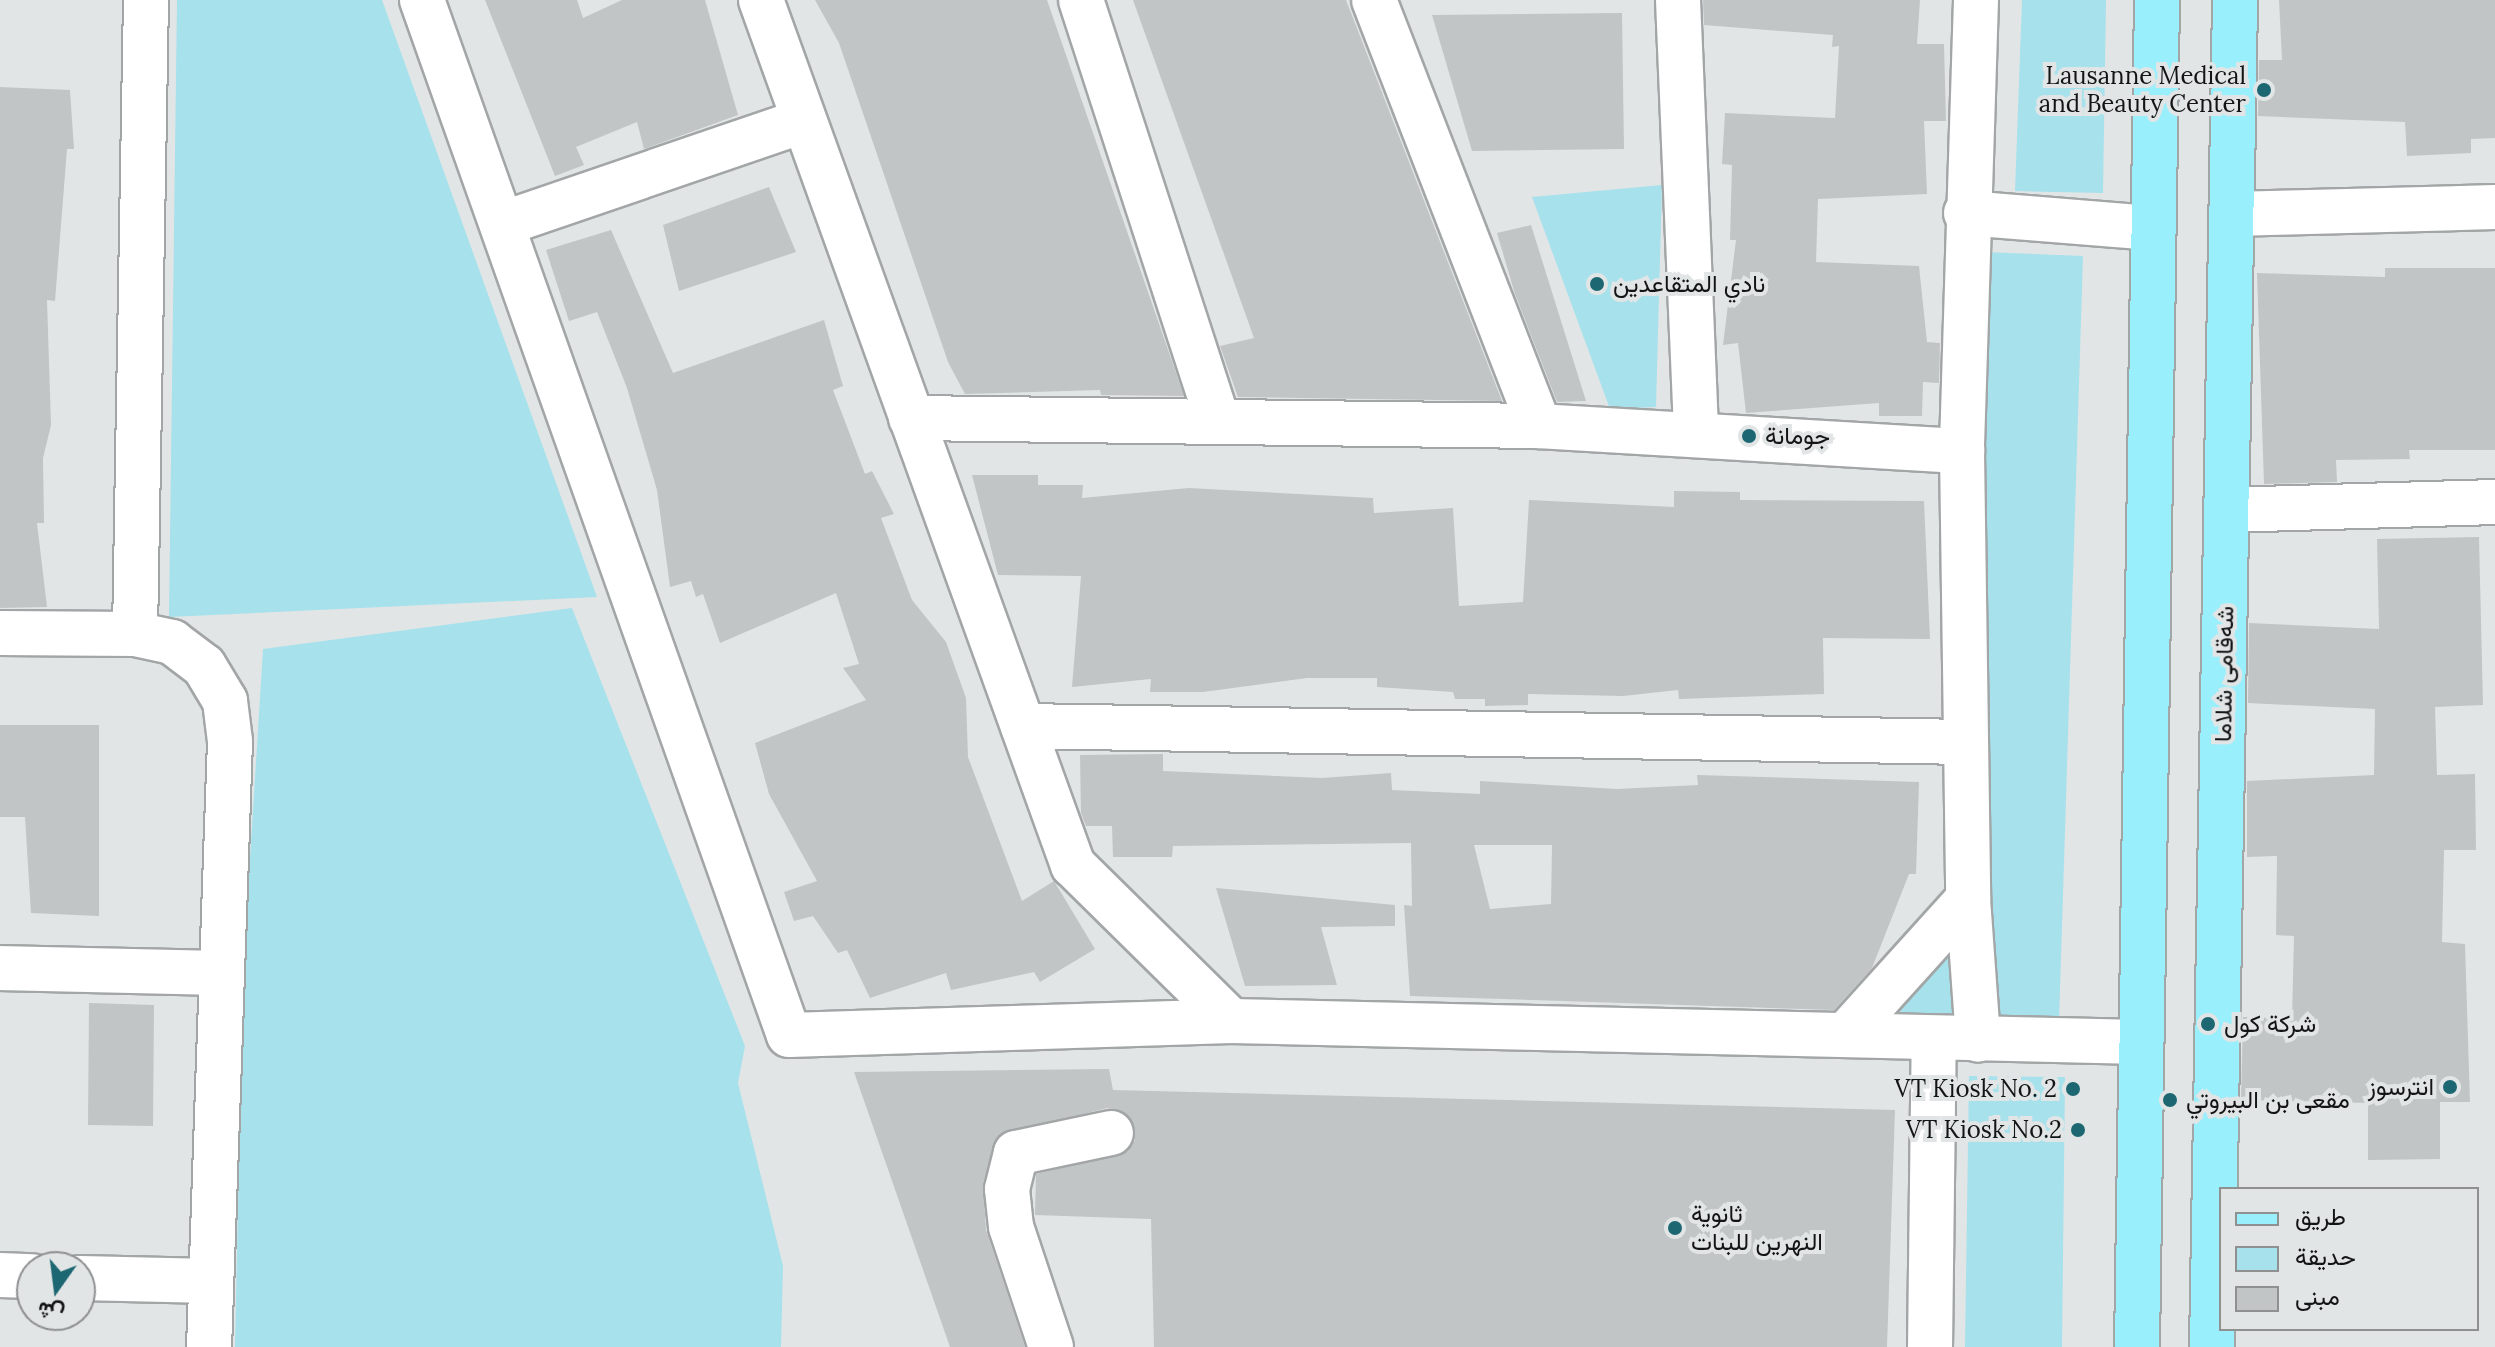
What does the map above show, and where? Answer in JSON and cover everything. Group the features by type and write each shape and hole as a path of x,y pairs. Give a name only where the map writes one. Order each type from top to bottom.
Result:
{"main road":[{"path":"2137,1347 2157,0"},
{"name":"شەقامی شلاما","path":"2212,1347 2235,0"}],"street":[{"path":"135,634 146,0"},
{"path":"422,0 789,1035 1231,1021 1848,1032 1978,1040 2141,1042"},
{"path":"761,0 1073,865 1231,1021"},
{"path":"1081,0 1217,418"},
{"path":"1374,0 1539,426"},
{"path":"1678,0 1696,432"},
{"path":"1976,0 1966,213 1962,451 1968,899 1978,1040"},
{"path":"502,224 803,121"},
{"path":"2231,214 2495,207"},
{"path":"1966,213 2153,228"},
{"path":"911,418 1217,418 1539,426 1696,432 1962,451"},
{"path":"2226,510 2495,502"},
{"path":"0,633 135,634 189,652 225,701 230,741 209,1347"},
{"path":"1023,726 1965,742"},
{"path":"1848,1032 1968,899"},
{"path":"0,968 221,973"},
{"path":"1930,1347 1934,1038"},
{"path":"1051,1347 1011,1227 1007,1189 1016,1153 1111,1133"},
{"path":"96,1278 211,1281"}],"green space":[{"path":"177,0 382,0 597,597 169,617"},
{"path":"2022,0 2106,0 2103,193 2015,191"},
{"path":"1662,185 1656,407 1610,409 1532,197"},
{"path":"1984,252 2083,256 2059,1022 1990,1019"},
{"path":"572,608 745,1046 738,1083 783,1266 781,1347 235,1347 243,972 263,649"},
{"path":"1952,943 1960,1019 1890,1015"},
{"path":"1969,1076 2065,1077 2062,1347 1965,1347"}],"building":[{"path":"485,0 577,0 583,18 622,0 705,0 738,115 644,149 637,122 576,147 584,165 555,176"},
{"path":"815,0 1047,0 1184,396 1101,395 1100,390 965,394 948,362 839,43"},
{"path":"1133,0 1346,0 1502,401 1238,397 1220,346 1254,338"},
{"path":"1703,0 1920,0 1917,44 1944,44 1946,121 1924,121 1927,194 1818,199 1816,262 1919,266 1927,342 1940,343 1939,383 1923,382 1922,416 1879,416 1879,403 1746,413 1738,343 1723,345 1736,240 1730,240 1732,165 1722,164 1725,113 1835,118 1839,46 1832,47 1833,35 1704,25"},
{"path":"2279,0 2495,0 2495,138 2471,139 2471,153 2407,156 2405,122 2258,116 2259,60 2282,60"},
{"path":"1622,13 1624,149 1472,151 1432,15"},
{"path":"0,87 70,90 74,149 67,149 55,301 47,300 51,425 43,458 44,523 37,523 47,607 0,608"},
{"path":"769,187 796,252 679,291 663,225"},
{"path":"1531,225 1586,401 1557,402 1515,294 1497,233"},
{"path":"611,230 673,373 824,320 843,386 833,390 865,474 872,471 894,514 881,518 912,600 946,642 966,698 968,757 1022,901 1054,881 1095,949 1040,982 1034,972 951,990 946,973 870,998 847,950 838,953 813,916 794,921 784,892 817,881 769,794 755,743 866,700 843,668 859,664 836,593 720,643 703,594 696,597 691,581 670,587 657,490 627,388 597,312 569,321 546,250"},
{"path":"2385,268 2495,268 2495,450 2409,450 2410,459 2336,460 2337,482 2264,484 2257,273 2385,277"},
{"path":"972,475 1038,475 1038,485 1083,485 1082,498 1189,488 1373,498 1374,513 1453,508 1459,606 1523,602 1529,500 1674,507 1674,491 1740,492 1740,500 1924,501 1930,639 1823,638 1824,694 1679,699 1678,690 1623,696 1528,694 1528,705 1485,706 1485,699 1455,699 1453,692 1377,687 1377,678 1307,678 1203,692 1150,692 1151,679 1072,687 1081,576 998,575"},
{"path":"2479,537 2483,705 2435,707 2437,775 2475,774 2476,850 2444,850 2442,942 2465,944 2470,1102 2440,1102 2440,1159 2368,1160 2368,1103 2241,1100 2243,1017 2292,1018 2294,936 2276,935 2277,856 2247,857 2247,781 2374,775 2375,709 2248,703 2249,623 2379,629 2377,539"},
{"path":"0,725 99,725 99,916 31,913 25,817 0,817"},
{"path":"1163,754 1163,771 1322,778 1391,773 1392,790 1480,794 1480,781 1617,789 1698,785 1697,775 1919,782 1916,874 1909,874 1872,968 1834,1010 1410,996 1404,905 1412,906 1411,843 1173,846 1172,857 1113,857 1112,826 1086,826 1081,813 1080,755","holes":["1474,845 1552,845 1551,904 1490,909"]},
{"path":"1216,888 1395,905 1395,926 1321,927 1337,985 1245,986"},
{"path":"89,1003 154,1005 153,1126 88,1125"},
{"path":"1109,1069 1113,1090 1895,1110 1887,1347 1154,1347 1151,1219 1035,1215 1036,1174 1128,1151 1135,1140 1130,1117 1107,1108 998,1136 983,1183 986,1230 1025,1347 950,1347 854,1072"}],"place":[{"name":"Lausanne Medical and Beauty Center","path":"2264,90"},
{"name":"نادي المتقاعدین","path":"1597,284"},
{"name":"جومانة","path":"1749,436"},
{"name":"شركة كول","path":"2208,1024"},
{"name":"انترسوز","path":"2450,1087"},
{"name":"VT Kiosk No. 2","path":"2073,1089"},
{"name":"مقعى بن البيروتي","path":"2170,1100"},
{"name":"VT Kiosk No.2","path":"2078,1130"},
{"name":"ثانوية النهرين للبنات","path":"1675,1228"}]}
